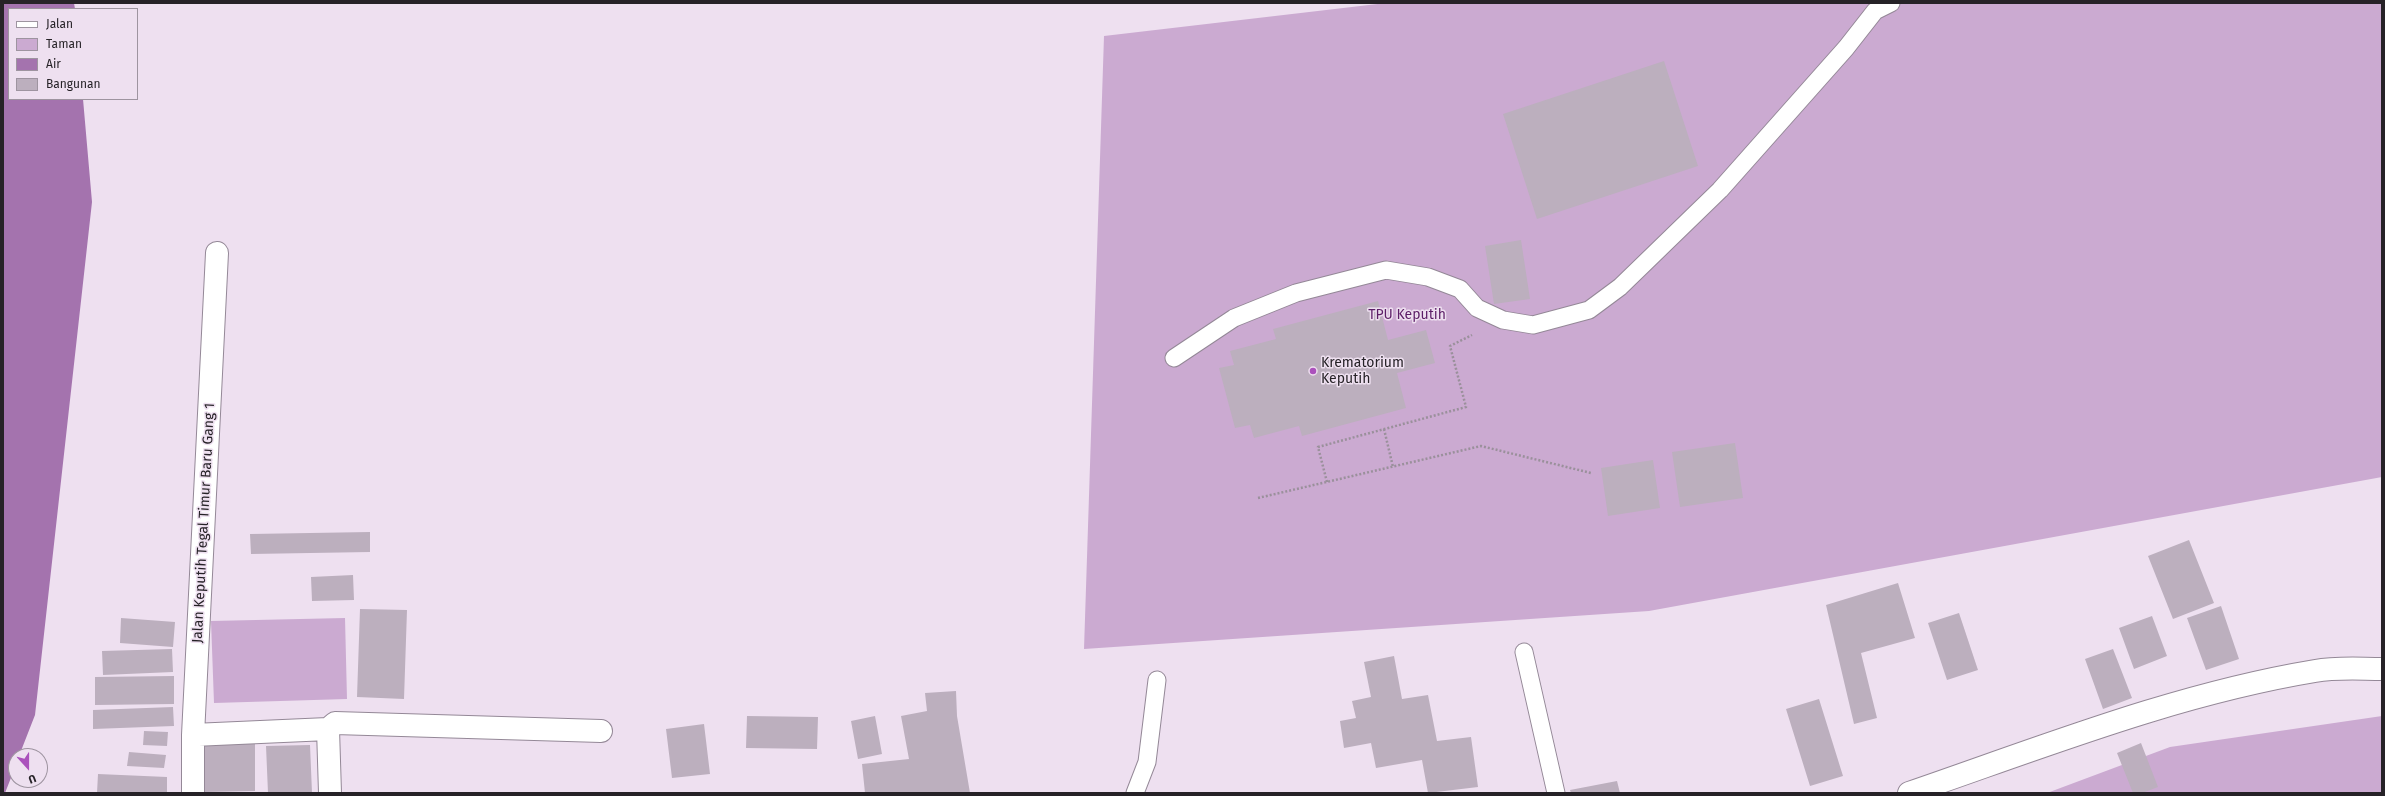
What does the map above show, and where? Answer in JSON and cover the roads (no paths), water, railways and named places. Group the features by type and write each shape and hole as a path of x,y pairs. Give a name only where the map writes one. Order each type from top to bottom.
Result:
{"street":[{"name":"Jalan Keputih Tegal Timur Baru Gang 1","path":"193,793 193,735 217,253"},
{"path":"1910,793 2119,720 2214,693 2316,671 2382,669"},
{"path":"193,735 328,728 335,723 601,731"},
{"path":"328,728 330,793"}],"lane":[{"path":"1174,358 1234,318 1296,293 1386,270 1428,277 1460,289 1477,308 1503,320 1532,325 1589,310 1620,287 1720,190 1846,48 1876,11 1891,3"},
{"path":"1524,652 1556,793"},
{"path":"1135,793 1146,762 1157,680"}],"water":[{"path":"3,3 74,3 75,8 8,8 8,100 83,100 92,202 35,715 22,748 8,748 8,785 5,793 3,793"}],"place":[{"name":"Krematorium Keputih","path":"1313,371"}],"park label":[{"name":"TPU Keputih","path":"1407,315"}]}
